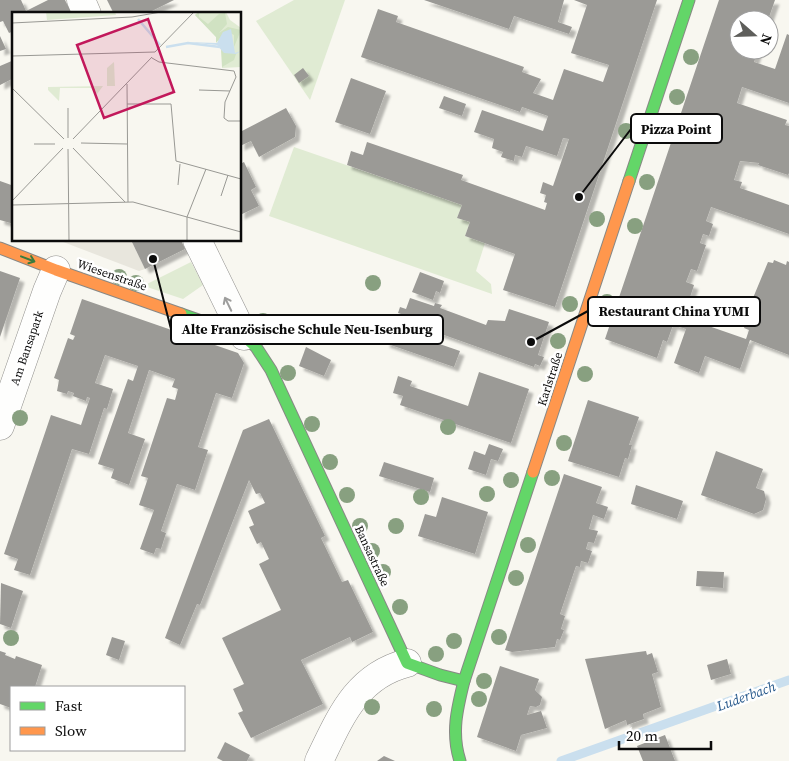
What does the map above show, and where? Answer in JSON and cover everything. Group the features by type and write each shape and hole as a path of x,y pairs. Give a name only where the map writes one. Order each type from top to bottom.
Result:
{"street":[{"path":"80,0 86,12"},
{"name":"Karlstraße","path":"464,681 689,0"},
{"path":"197,241 244,336"},
{"name":"Wiesenstraße","path":"0,248 56,270 244,336"},
{"name":"Am Bansapark","path":"0,426 56,270"},
{"name":"Bansastraße","path":"244,336 257,347 271,370 407,663"},
{"path":"319,761 352,698 372,679 393,666 407,663 440,675 464,681 455,714 454,732 455,745 460,761"}],"green space":[{"path":"294,0 345,0 310,100 256,21"},
{"path":"294,147 462,205 457,218 470,222 465,236 485,243 476,271 491,284 492,294 269,216"},
{"path":"191,262 203,285 183,299 111,275 112,272 147,284"}],"shaded area":[{"path":"61,241 131,241 145,269 139,271"}],"building":[{"path":"0,0 21,0 26,11 48,0 65,0 71,12 12,12 12,32 9,33 3,21 0,22"},
{"path":"107,0 174,0 150,12 113,12"},
{"path":"424,0 564,0 558,22 572,27 569,34 514,16 509,29"},
{"path":"574,0 657,0 555,307 503,290 515,254 465,236 470,222 457,218 462,205 347,165 351,151 363,155 367,142 463,175 461,180 545,210 547,203 544,202 546,195 540,193 543,182 553,186 569,139 563,138 557,156 526,146 522,157 515,155 514,161 501,157 503,152 492,148 494,139 474,132 482,110 543,131 548,116 522,107 520,112 361,57 378,9 398,16 396,22 524,67 522,72 541,79 533,93 553,100 564,69 603,82 609,65 571,53 587,5"},
{"path":"719,0 775,0 772,10 729,10 729,60 755,60 754,62 775,69 787,34 789,35 789,103 742,87 737,103 787,120 785,125 789,126 789,173 788,175 758,165 759,163 740,161 734,180 742,182 740,188 789,205 789,234 711,207 706,221 713,224 709,236 703,234 700,243 706,245 697,271 691,269 686,282 694,285 686,310 679,308 677,315 746,339 749,330 744,328 750,311 754,313 759,300 753,298 768,262 773,263 774,260 786,265 787,261 789,262 789,355 750,340 740,369 705,356 699,373 674,363 686,329 673,325 667,342 663,340 657,358 605,339"},
{"path":"0,36 6,49 0,51"},
{"path":"12,61 12,79 0,85 0,66"},
{"path":"303,68 309,76 299,83 294,75"},
{"path":"351,78 386,91 370,134 335,122"},
{"path":"444,96 466,104 462,116 439,108"},
{"path":"286,108 296,126 295,137 259,157 251,141 241,146 241,131"},
{"path":"244,162 256,187 251,190 259,206 241,215 241,164"},
{"path":"0,181 12,185 12,223 0,220"},
{"path":"131,241 181,241 185,249 145,269"},
{"path":"0,271 20,278 0,337"},
{"path":"420,272 444,281 440,293 436,291 433,300 412,292"},
{"path":"410,298 434,306 435,303 442,305 440,308 486,325 488,320 505,321 509,309 549,322 538,355 544,357 540,366 535,364 534,367 402,320 404,315 398,313 400,307 406,309"},
{"path":"82,299 238,353 244,363 232,398 216,393 198,447 208,450 195,490 177,484 161,531 166,533 161,549 156,548 154,554 140,549 154,510 139,505 148,478 141,476 167,398 175,400 178,389 172,387 175,379 149,370 128,433 145,439 129,485 111,478 114,469 98,464 128,379 133,381 138,366 105,355 95,383 113,389 107,409 104,408 89,454 72,449 30,575 14,570 18,559 4,554 51,415 81,425 90,398 87,397 86,401 73,396 74,393 68,391 67,394 57,391 59,380 54,378 68,338 73,340 75,336 70,334"},
{"path":"390,327 460,351 454,367 385,343"},
{"path":"306,347 331,360 324,376 299,366"},
{"path":"479,372 529,389 511,443 400,405 403,396 393,393 398,376 412,381 410,386 468,406"},
{"path":"588,400 639,417 629,445 632,445 628,459 625,458 619,477 568,461"},
{"path":"269,419 325,536 321,538 342,582 348,580 373,632 352,642 350,637 301,660 323,704 251,738 238,713 243,711 233,689 244,684 222,638 281,610 259,564 269,559 261,542 257,544 249,527 254,525 248,511 265,503 260,493 256,494 249,480 200,605 197,604 180,645 165,638 243,430"},
{"path":"489,444 503,449 498,461 491,459 486,475 468,469 474,451 485,455"},
{"path":"716,451 763,469 756,488 764,491 766,499 763,510 754,514 701,495"},
{"path":"384,462 434,478 430,492 379,476"},
{"path":"564,474 602,487 596,503 608,507 604,519 593,515 589,529 598,531 594,543 588,542 586,549 592,551 588,563 581,561 580,567 576,566 560,614 565,616 561,629 564,630 560,640 557,639 555,647 512,652 505,650"},
{"path":"636,485 683,501 677,519 631,504"},
{"path":"442,497 488,512 475,554 418,536 425,514 436,517"},
{"path":"697,571 724,572 723,588 696,586"},
{"path":"1,583 23,591 11,628 0,624"},
{"path":"112,637 125,641 119,660 106,655"},
{"path":"0,651 15,659 16,656 42,665 35,686 10,686 10,708 0,704"},
{"path":"646,651 647,655 652,653 658,672 652,674 661,707 643,714 644,719 627,725 626,720 605,729 585,659"},
{"path":"727,659 731,674 711,680 707,665"},
{"path":"500,666 539,679 535,690 542,697 540,705 536,707 530,706 527,715 541,711 547,728 521,735 516,751 477,737"},
{"path":"665,735 675,761 643,761 637,746"},
{"path":"225,742 250,755 247,761 223,761 217,758"},
{"path":"384,756 395,761 377,761"}],"waterway":[{"name":"Luderbach","path":"561,761 789,680"}],"traffic: fast":[{"path":"629,181 689,0"},
{"path":"181,314 244,336 256,347 271,370 407,663 440,675 464,681"},
{"path":"460,761 455,731 457,711 464,681 533,472"}],"traffic: slow":[{"path":"533,472 629,181"},
{"path":"0,248 181,314"}],"place":[{"name":"Pizza Point","path":"579,197"},
{"name":"Alte Französische Schule Neu-Isenburg","path":"153,259"},
{"name":"Restaurant China YUMI","path":"531,342"}]}
